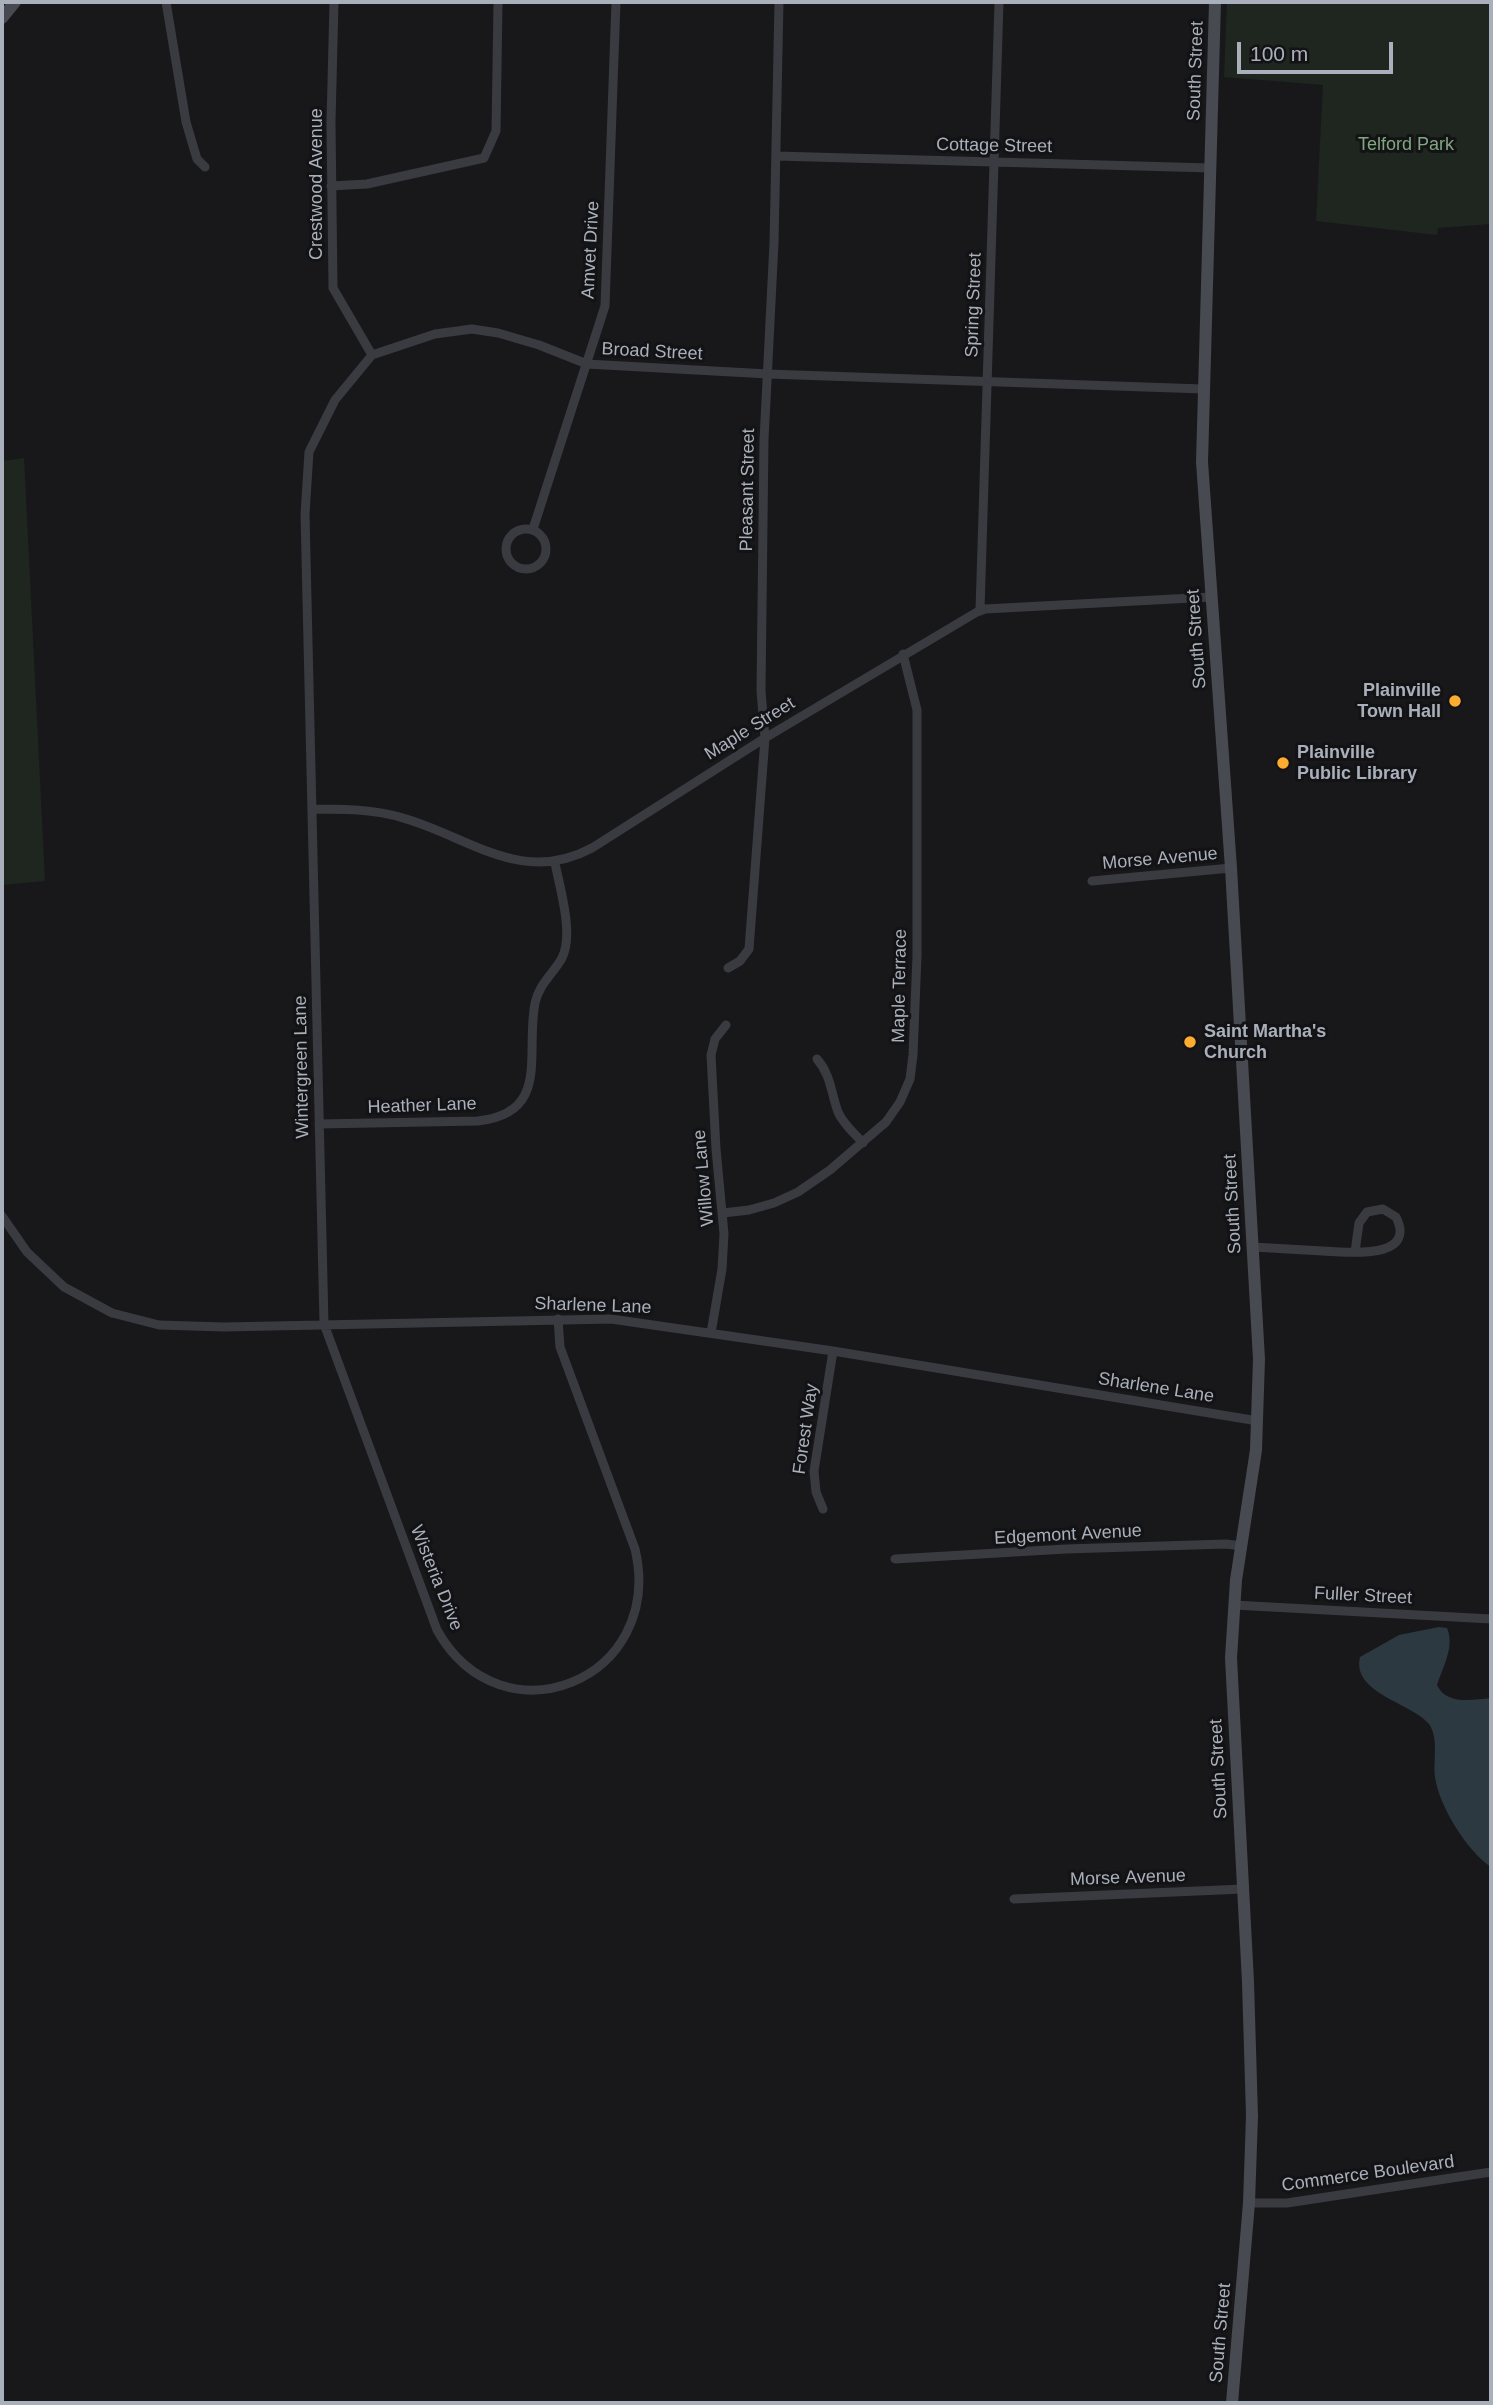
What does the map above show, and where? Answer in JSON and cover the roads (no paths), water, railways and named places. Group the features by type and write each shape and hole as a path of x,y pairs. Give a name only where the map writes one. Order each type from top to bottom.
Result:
{"main road":[{"path":"2,18 15,2"},
{"name":"South Street","path":"1215,2 1203,388 1203,493 1231,868 1258,1338 1258,1421 1234,1605 1231,1659 1252,2105 1249,2203 1232,2403"}],"street":[{"path":"166,2 186,122 197,159 205,167"},
{"name":"Crestwood Avenue","path":"334,2 331,186 333,288 372,355"},
{"path":"331,186 368,184 484,158 496,131 498,2"},
{"name":"Amvet Drive","path":"533,530 605,306 616,2"},
{"name":"Pleasant Street","path":"728,968 740,961 749,949 765,738 761,691 764,440 776,156 779,2"},
{"name":"Spring Street","path":"980,610 999,2"},
{"name":"Cottage Street","path":"776,156 1211,167"},
{"name":"Broad Street","path":"372,355 435,334 472,329 498,333 539,345 587,364 768,374 1203,388"},
{"path":"312,809 304,514 309,452 335,400 372,355"},
{"path":"520,529 533,530 543,537 546,556 543,562 532,569 519,568 506,555 507,542 514,532 520,529"},
{"name":"Maple Street","path":"312,809 364,811 400,817 506,858 533,863 568,860 592,848 903,654 980,610 1211,597"},
{"name":"Maple Terrace","path":"723,1213 762,1207 786,1198 822,1177 886,1122 900,1102 910,1079 914,1055 917,956 917,710 903,654"},
{"name":"Wintergreen Lane","path":"312,809 324,1324"},
{"name":"Heather Lane","path":"319,1124 478,1121 502,1117 520,1104 530,1082 536,999 545,980 562,957 567,939 555,863"},
{"name":"Morse Avenue","path":"1092,881 1231,868"},
{"name":"Willow Lane","path":"710,1333 722,1269 723,1213 716,1149 711,1055 715,1039 726,1025"},
{"path":"817,1059 828,1074 843,1121 863,1143"},
{"path":"1254,1247 1354,1252 1388,1248 1398,1238 1400,1231 1396,1217 1383,1209 1370,1210 1359,1223 1354,1252"},
{"name":"Sharlene Lane","path":"2,1216 27,1252 51,1276 80,1297 112,1313 144,1322 176,1327 611,1319 1258,1421"},
{"name":"Wisteria Drive","path":"324,1324 443,1642 460,1661 482,1676 505,1686 533,1690 571,1682 603,1663 627,1634 639,1597 635,1549 560,1347 558,1319"},
{"name":"Forest Way","path":"823,1508 816,1492 814,1471 833,1352"},
{"name":"Edgemont Avenue","path":"895,1559 1066,1549 1226,1544 1242,1546"},
{"name":"Fuller Street","path":"1234,1605 1491,1619"},
{"name":"Morse Avenue","path":"1014,1899 1243,1889"},
{"name":"Commerce Boulevard","path":"1249,2203 1287,2203 1491,2172"}],"place":[{"name":"Plainville Town Hall","path":"1455,701"},
{"name":"Plainville Public Library","path":"1283,763"},
{"name":"Saint Martha's Church","path":"1190,1042"}],"park label":[{"name":"Telford Park","path":"1406,145"}]}
